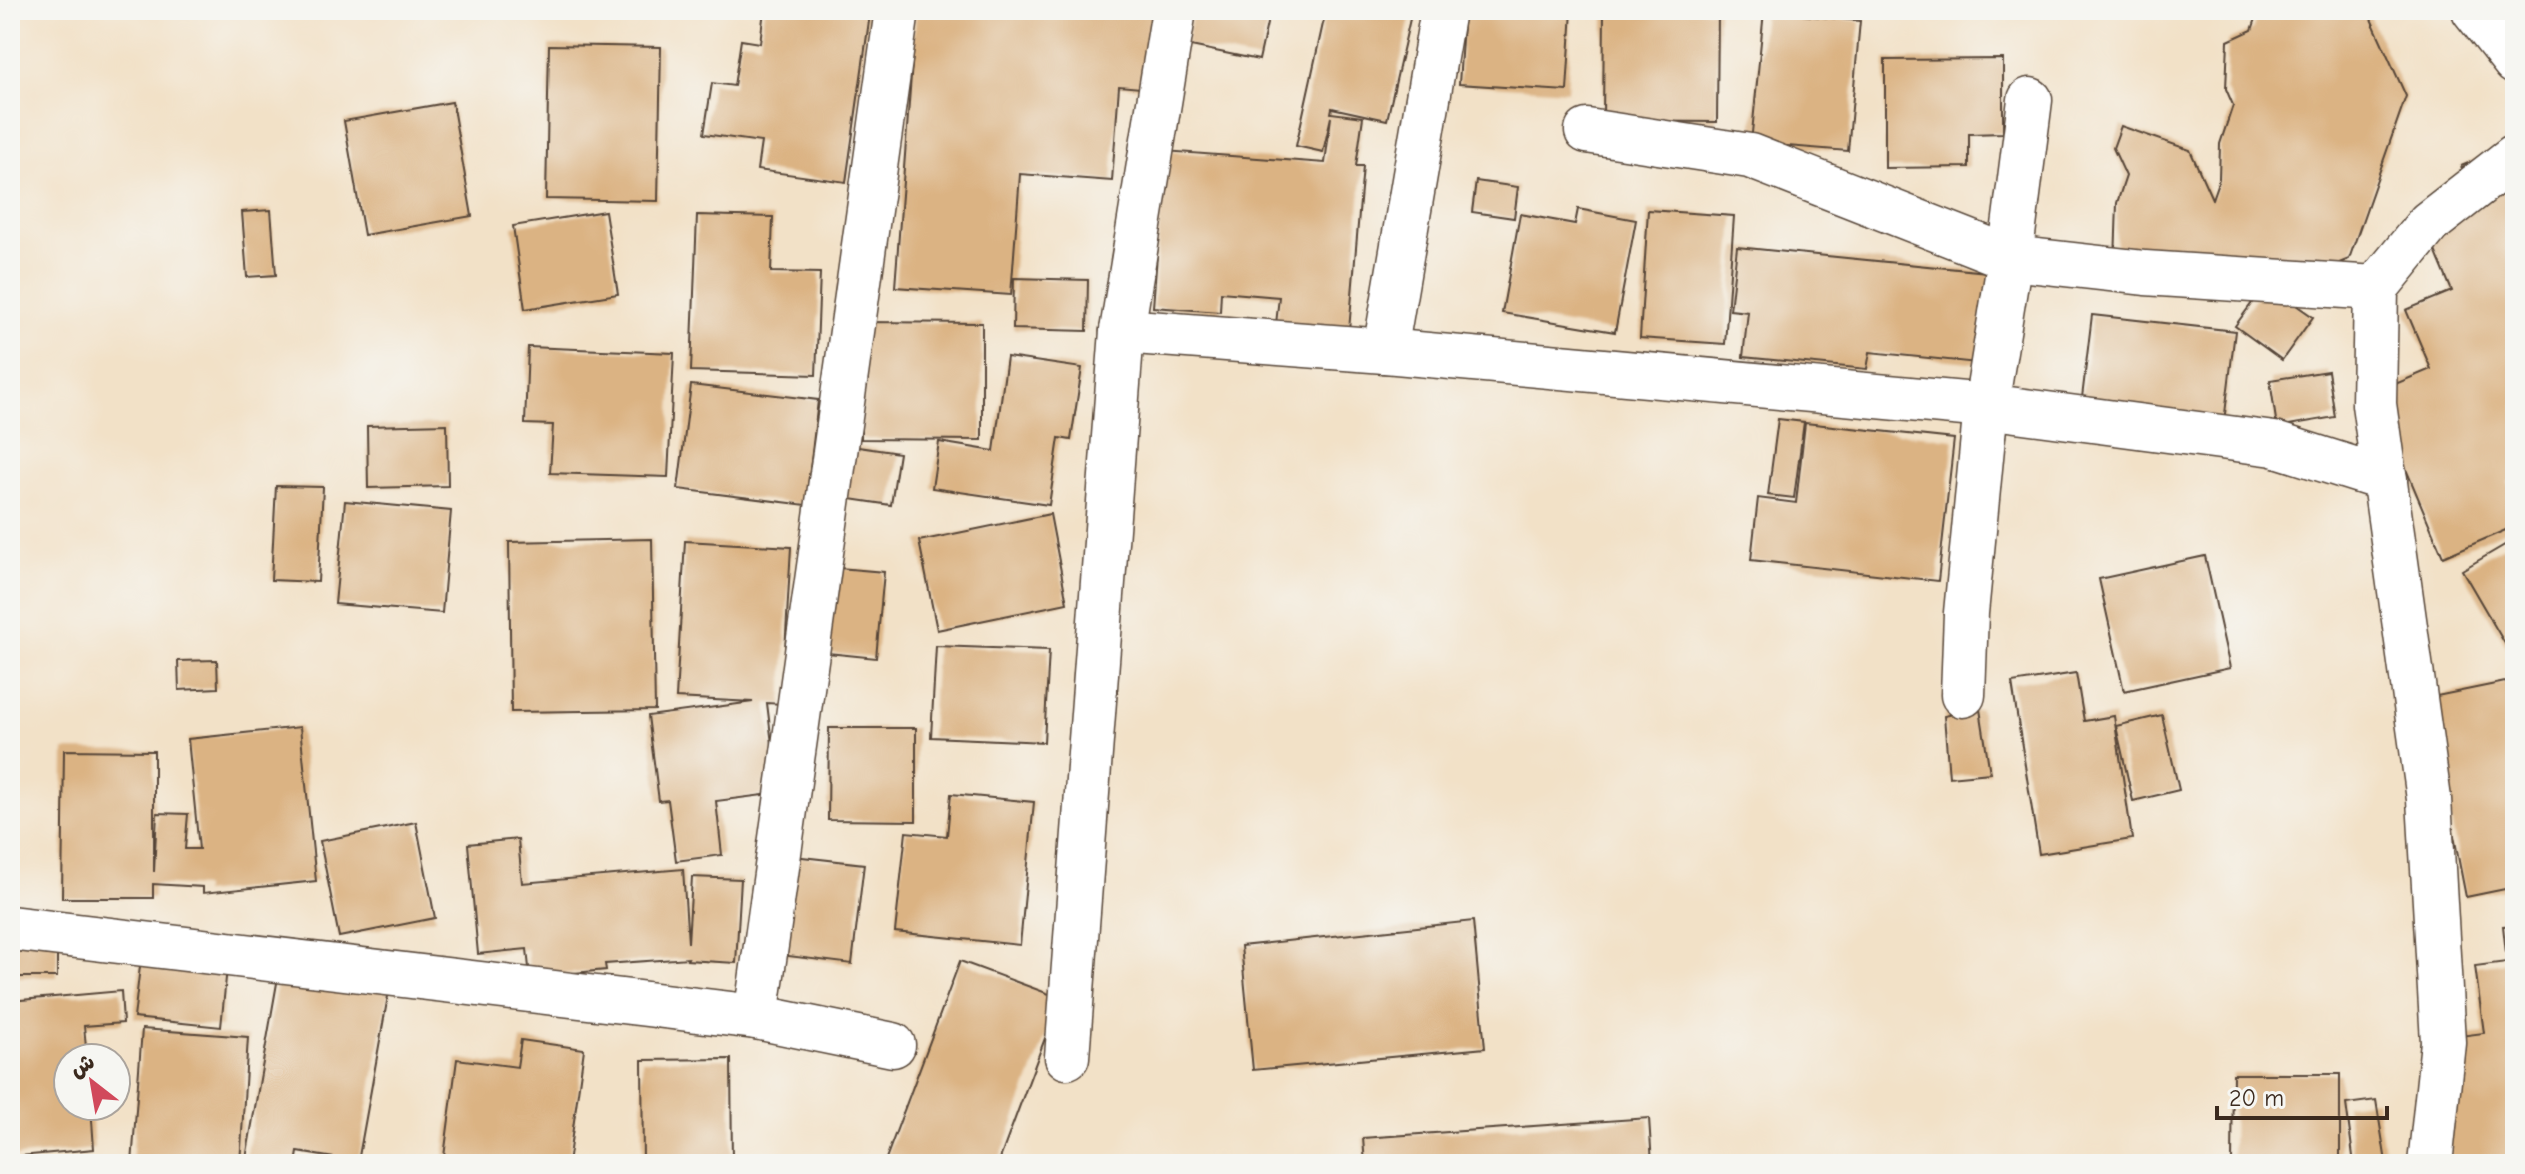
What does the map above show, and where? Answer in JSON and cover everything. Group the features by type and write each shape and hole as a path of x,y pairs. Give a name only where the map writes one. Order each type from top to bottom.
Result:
{"street":[{"path":"756,1017 897,10"},
{"path":"1067,1057 1122,331 1174,10"},
{"path":"1385,351 1443,10"},
{"path":"2474,10 2508,39"},
{"path":"1963,695 1966,613 1986,406 2010,258 2030,100"},
{"path":"1587,131 1750,156 2010,258 2145,273 2376,288"},
{"path":"2430,1164 2443,1042 2429,799 2374,404 2376,288 2429,223 2515,156"},
{"path":"1122,331 1385,351 1986,406 2274,444 2385,479"},
{"path":"10,928 756,1017 893,1045"}],"building":[{"path":"764,10 844,10 870,14 846,182 757,170 761,142 704,134 712,83 734,86 741,40 760,43"},
{"path":"916,10 1158,10 1152,89 1119,86 1112,181 1020,174 1011,295 895,287"},
{"path":"1193,10 1270,10 1259,60 1186,45"},
{"path":"1326,10 1412,10 1387,120 1332,108 1331,113 1363,117 1356,166 1363,166 1349,330 1276,324 1279,297 1221,292 1220,312 1153,307 1165,151 1325,163 1331,117 1323,152 1296,146"},
{"path":"1464,10 1572,10 1567,91 1459,84"},
{"path":"1604,10 1718,10 1717,122 1603,121"},
{"path":"2259,10 2367,10 2406,96 2349,259 2332,266 2115,262 2117,203 2126,176 2113,148 2121,126 2190,150 2212,199 2219,179 2220,144 2233,105 2226,89 2228,41 2252,30"},
{"path":"1764,11 1860,21 1848,151 1751,143"},
{"path":"549,45 661,47 658,201 546,199"},
{"path":"2003,59 2003,133 1969,134 1969,167 1885,168 1885,60"},
{"path":"452,102 472,216 364,235 344,121"},
{"path":"2512,145 2515,152 2515,479 2508,482 2515,499 2515,526 2443,557 2374,393 2431,369 2406,310 2452,291 2426,229 2478,208 2461,166"},
{"path":"1476,181 1518,187 1514,218 1472,212"},
{"path":"1578,209 1636,220 1615,332 1502,313 1520,214 1575,224"},
{"path":"271,210 276,275 247,277 242,212"},
{"path":"1648,210 1734,216 1725,344 1640,338"},
{"path":"605,211 618,294 525,309 513,226"},
{"path":"697,215 773,217 771,272 820,273 816,375 691,371"},
{"path":"1737,247 1997,273 1987,364 1870,352 1867,369 1743,357 1748,312 1730,310"},
{"path":"1014,278 1088,280 1087,331 1013,329"},
{"path":"2266,284 2313,317 2282,360 2235,326"},
{"path":"2092,315 2235,331 2224,422 2081,406"},
{"path":"861,322 982,323 982,440 861,439"},
{"path":"528,347 674,353 668,477 550,473 553,425 525,424"},
{"path":"1007,357 1082,368 1071,440 1059,438 1049,505 932,488 939,442 994,451"},
{"path":"2328,371 2335,417 2277,427 2270,380"},
{"path":"691,385 818,400 806,505 678,489"},
{"path":"1778,419 1804,422 1794,498 1768,495"},
{"path":"1805,423 1954,439 1938,581 1751,560 1758,498 1796,503"},
{"path":"447,424 448,486 368,488 367,426"},
{"path":"845,445 899,453 891,505 837,497"},
{"path":"276,486 323,487 318,582 271,580"},
{"path":"345,501 451,511 442,613 335,604"},
{"path":"1050,514 1067,603 937,630 919,541"},
{"path":"652,539 655,710 511,712 509,542"},
{"path":"2515,539 2515,652 2511,654 2462,570"},
{"path":"685,541 791,547 782,704 767,703 778,793 716,801 722,855 676,861 668,800 659,801 648,716 753,702 676,698"},
{"path":"2205,556 2230,668 2124,691 2099,579"},
{"path":"827,567 884,572 876,658 818,652"},
{"path":"936,646 1049,650 1044,742 931,737"},
{"path":"217,660 218,688 179,690 178,661"},
{"path":"2076,673 2084,721 2114,716 2132,839 2039,854 2012,683"},
{"path":"2515,680 2515,887 2466,897 2427,698"},
{"path":"1980,709 1990,773 1949,777 1944,716"},
{"path":"2162,715 2179,790 2133,801 2116,726"},
{"path":"300,727 316,881 203,893 203,887 153,884 153,898 62,898 64,750 154,751 154,872 157,813 188,814 185,849 199,849 188,739"},
{"path":"829,728 916,728 916,821 828,820"},
{"path":"951,794 1034,802 1020,945 895,932 906,832 947,836"},
{"path":"416,822 435,918 339,937 320,841"},
{"path":"518,839 522,883 683,869 688,943 692,877 741,879 736,963 688,958 605,964 606,970 530,977 527,949 478,954 468,844"},
{"path":"784,855 864,864 852,964 772,954"},
{"path":"1473,921 1485,1048 1253,1070 1241,946"},
{"path":"2515,925 2515,1164 2452,1164 2436,1039 2484,1033 2475,966 2507,962 2503,926"},
{"path":"10,939 57,939 57,977 10,977"},
{"path":"142,949 228,958 221,1027 134,1018"},
{"path":"960,961 1060,998 998,1164 884,1164"},
{"path":"280,966 390,985 358,1162 298,1152 296,1164 245,1164"},
{"path":"121,991 123,1023 84,1026 86,1042 52,1042 52,1122 92,1122 94,1149 10,1157 10,1001"},
{"path":"142,1029 248,1037 240,1164 132,1164"},
{"path":"521,1040 584,1049 568,1164 443,1164 457,1059 517,1067"},
{"path":"731,1059 732,1164 643,1164 642,1060"},
{"path":"2233,1074 2340,1074 2340,1163 2232,1163"},
{"path":"2376,1100 2386,1162 2354,1164 2346,1104"},
{"path":"1649,1118 1652,1164 1365,1164 1363,1138"},
{"path":"1689,1159 1794,1161 1794,1164 1689,1164"}]}
